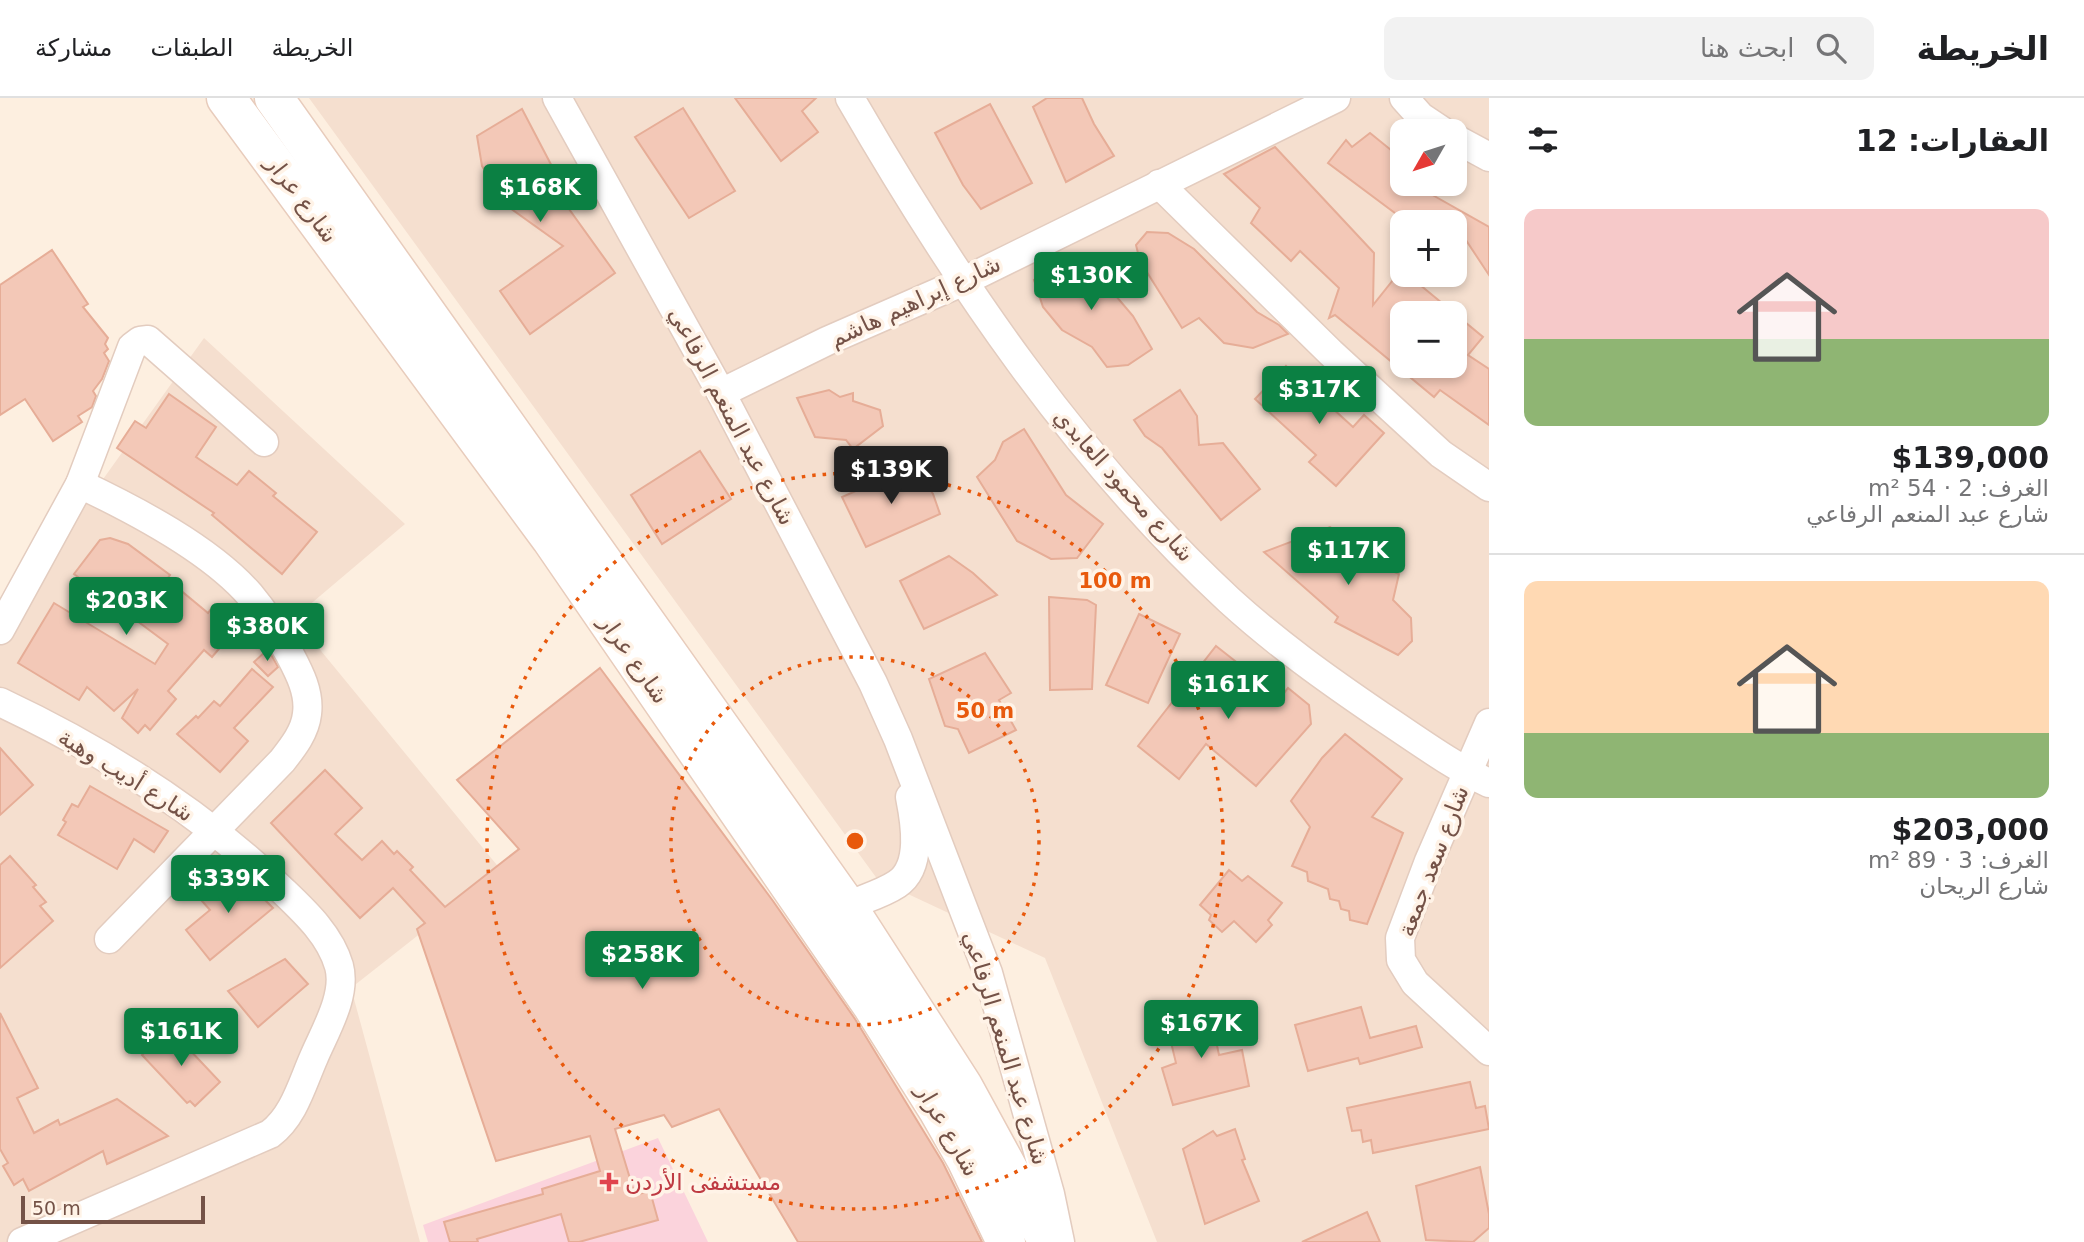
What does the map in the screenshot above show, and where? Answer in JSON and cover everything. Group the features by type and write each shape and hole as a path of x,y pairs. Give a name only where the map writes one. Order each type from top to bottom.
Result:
{"main road":[{"name":"شارع عرار","path":"226,98 551,539 873,1007 966,1159 1006,1242"},
{"name":"شارع عرار","path":"274,98 846,906 964,1086 1048,1242"}],"street":[{"name":"شارع عبد المنعم الرفاعي","path":"557,98 721,393 873,683 898,739 988,973 1050,1194 1060,1242"},
{"name":"شارع محمود العابدي","path":"850,98 962,282 1072,430 1155,525 1229,600 1303,662 1478,778"},
{"name":"شارع إبراهيم هاشم","path":"721,393 827,341 962,282 1336,98"},
{"path":"1404,98 1424,119"},
{"path":"1467,145 1489,157"},
{"path":"1159,184 1331,354 1441,454 1489,486"},
{"path":"0,630 80,484 132,347 140,341 148,340 264,442"},
{"path":"80,484 136,510 189,545 249,594 269,620 300,674 306,695 307,715 300,738 282,761 109,939"},
{"name":"شارع أديب وهبة","path":"0,702 75,740 145,783 250,859 327,938 340,969 340,990 299,1093 285,1120 277,1129 23,1242"},
{"name":"شارع سعد جمعة","path":"1489,723 1478,778 1407,917 1400,938 1401,960 1423,991 1489,1051"},
{"name":"شارع عبد المنعم الرفاعي","path":"846,906 899,883 912,864 913,812 898,739"}],"shaded area":[{"path":"309,98 1489,98 1489,1242 1157,1242 1045,958 878,880"},
{"path":"204,338 405,524 294,618 501,870 351,988 420,1242 0,1242 0,643 91,496"},
{"name":"مستشفى الأردن","path":"658,1138 708,1242 428,1242 423,1225"}],"building":[{"path":"735,98 816,98 802,111 818,132 781,161"},
{"path":"1047,98 1082,98 1114,156 1066,182 1033,107"},
{"path":"990,104 1032,183 981,209 963,185 935,133"},
{"path":"683,108 735,191 689,218 635,137"},
{"path":"522,109 569,199 564,202 615,273 530,334 500,291 563,246 510,208 482,166 477,136"},
{"path":"1370,133 1390,149 1390,196 1434,196 1459,210 1391,210 1328,163 1346,140 1352,147"},
{"path":"1275,147 1374,253 1373,305 1390,284 1390,287 1423,287 1439,301 1390,301 1390,361 1335,315 1329,318 1339,288 1300,251 1291,261 1251,223 1260,208 1224,174"},
{"path":"1467,215 1489,227 1489,275 1467,242"},
{"path":"1147,232 1168,233 1194,249 1257,312 1279,325 1288,334 1253,348 1224,343 1199,318 1182,328 1140,261 1136,245"},
{"path":"52,250 88,304 83,307 108,338 105,344 108,349 104,353 109,361 102,379 93,391 96,396 92,407 78,416 82,422 53,441 25,399 0,415 0,285"},
{"path":"1072,254 1086,276 1099,276 1133,316 1152,349 1128,365 1107,367 1092,347 1062,330 1043,307 1034,280 1050,269 1050,259"},
{"path":"1467,324 1483,337 1468,355 1489,369 1489,425 1440,390 1434,397 1411,378 1467,378"},
{"path":"1286,366 1353,427 1364,415 1384,433 1336,486 1309,462 1316,455 1255,399"},
{"path":"829,390 840,397 853,393 853,401 880,410 883,426 853,449 846,440 815,437 797,398"},
{"path":"1180,390 1197,416 1199,445 1223,443 1260,489 1221,520 1162,448 1145,436 1134,420"},
{"path":"169,394 216,427 196,457 237,485 249,471 276,493 273,496 317,532 282,574 212,515 214,513 117,448 135,421 146,428"},
{"path":"1024,429 1066,495 1103,524 1077,558 1051,559 1017,541 977,477 995,460 1003,442"},
{"path":"700,451 731,499 662,544 631,495"},
{"path":"915,465 933,494 940,514 866,547 842,497"},
{"path":"1330,527 1350,539 1347,551 1399,574 1393,600 1411,618 1412,641 1398,655 1335,622 1338,617 1264,552"},
{"path":"110,538 128,544 170,575 167,579 208,613 211,609 235,630 212,657 204,650 168,691 176,699 150,730 145,725 138,733 122,718 138,689 114,711 87,687 79,700 18,663 54,603 155,664 168,644 74,574 100,540"},
{"path":"949,556 997,595 924,629 900,581"},
{"path":"1049,597 1087,600 1096,605 1092,689 1050,690"},
{"path":"1139,614 1180,634 1148,703 1106,685"},
{"path":"1216,646 1281,697 1288,688 1309,705 1311,724 1256,786 1206,744 1179,779 1138,746"},
{"path":"268,649 278,667 268,676 254,662"},
{"path":"985,653 1011,693 999,700 1016,730 969,753 958,729 945,726 929,679"},
{"path":"600,668 773,901 855,1019 943,1163 982,1242 798,1242 719,1109 672,1127 664,1115 615,1129 635,1195 650,1191 658,1220 579,1242 569,1242 561,1214 477,1239 478,1242 450,1242 444,1222 543,1194 542,1189 600,1171 590,1136 496,1161 417,929 425,923 393,888 360,918 271,823 325,770 362,808 335,834 362,860 382,841 394,854 397,851 413,867 410,870 445,907 519,849 457,780"},
{"path":"252,669 273,687 234,728 248,741 220,772 177,734 214,701 220,706"},
{"path":"1345,734 1402,779 1372,817 1403,833 1367,924 1350,920 1349,911 1341,909 1339,901 1330,899 1328,889 1308,881 1307,872 1292,866 1310,827 1291,801 1322,758"},
{"path":"0,748 33,785 0,815"},
{"path":"90,786 168,831 154,852 134,839 117,869 58,835 72,804 78,807"},
{"path":"10,856 36,885 33,887 46,902 40,906 53,921 0,968 0,865"},
{"path":"1229,870 1242,881 1248,876 1282,903 1268,920 1272,925 1256,942 1234,921 1222,932 1209,920 1211,915 1200,905"},
{"path":"237,872 273,908 210,960 186,930 210,910 202,901"},
{"path":"285,959 308,984 258,1027 228,991"},
{"path":"1208,1002 1219,1055 1242,1050 1249,1086 1173,1105 1162,1068 1176,1063 1169,1034 1181,1031 1174,1013"},
{"path":"1361,1007 1370,1038 1416,1026 1422,1047 1360,1064 1358,1058 1308,1071 1295,1025"},
{"path":"0,1013 38,1088 17,1098 34,1133 58,1120 60,1125 117,1099 168,1136 107,1164 103,1151 29,1191 23,1179 14,1185 3,1166 8,1163 0,1149"},
{"path":"170,1029 220,1082 195,1106 190,1101 187,1103 142,1055"},
{"path":"1470,1082 1476,1108 1485,1106 1489,1129 1373,1153 1371,1140 1363,1142 1361,1130 1352,1131 1347,1108"},
{"path":"1235,1129 1245,1159 1242,1160 1259,1201 1205,1224 1183,1149 1213,1131 1217,1136"},
{"path":"1480,1167 1489,1228 1473,1242 1426,1240 1416,1186"},
{"path":"1367,1212 1380,1242 1302,1242"}],"place":[{"name":"مستشفى الأردن","path":"609,1182"}]}
